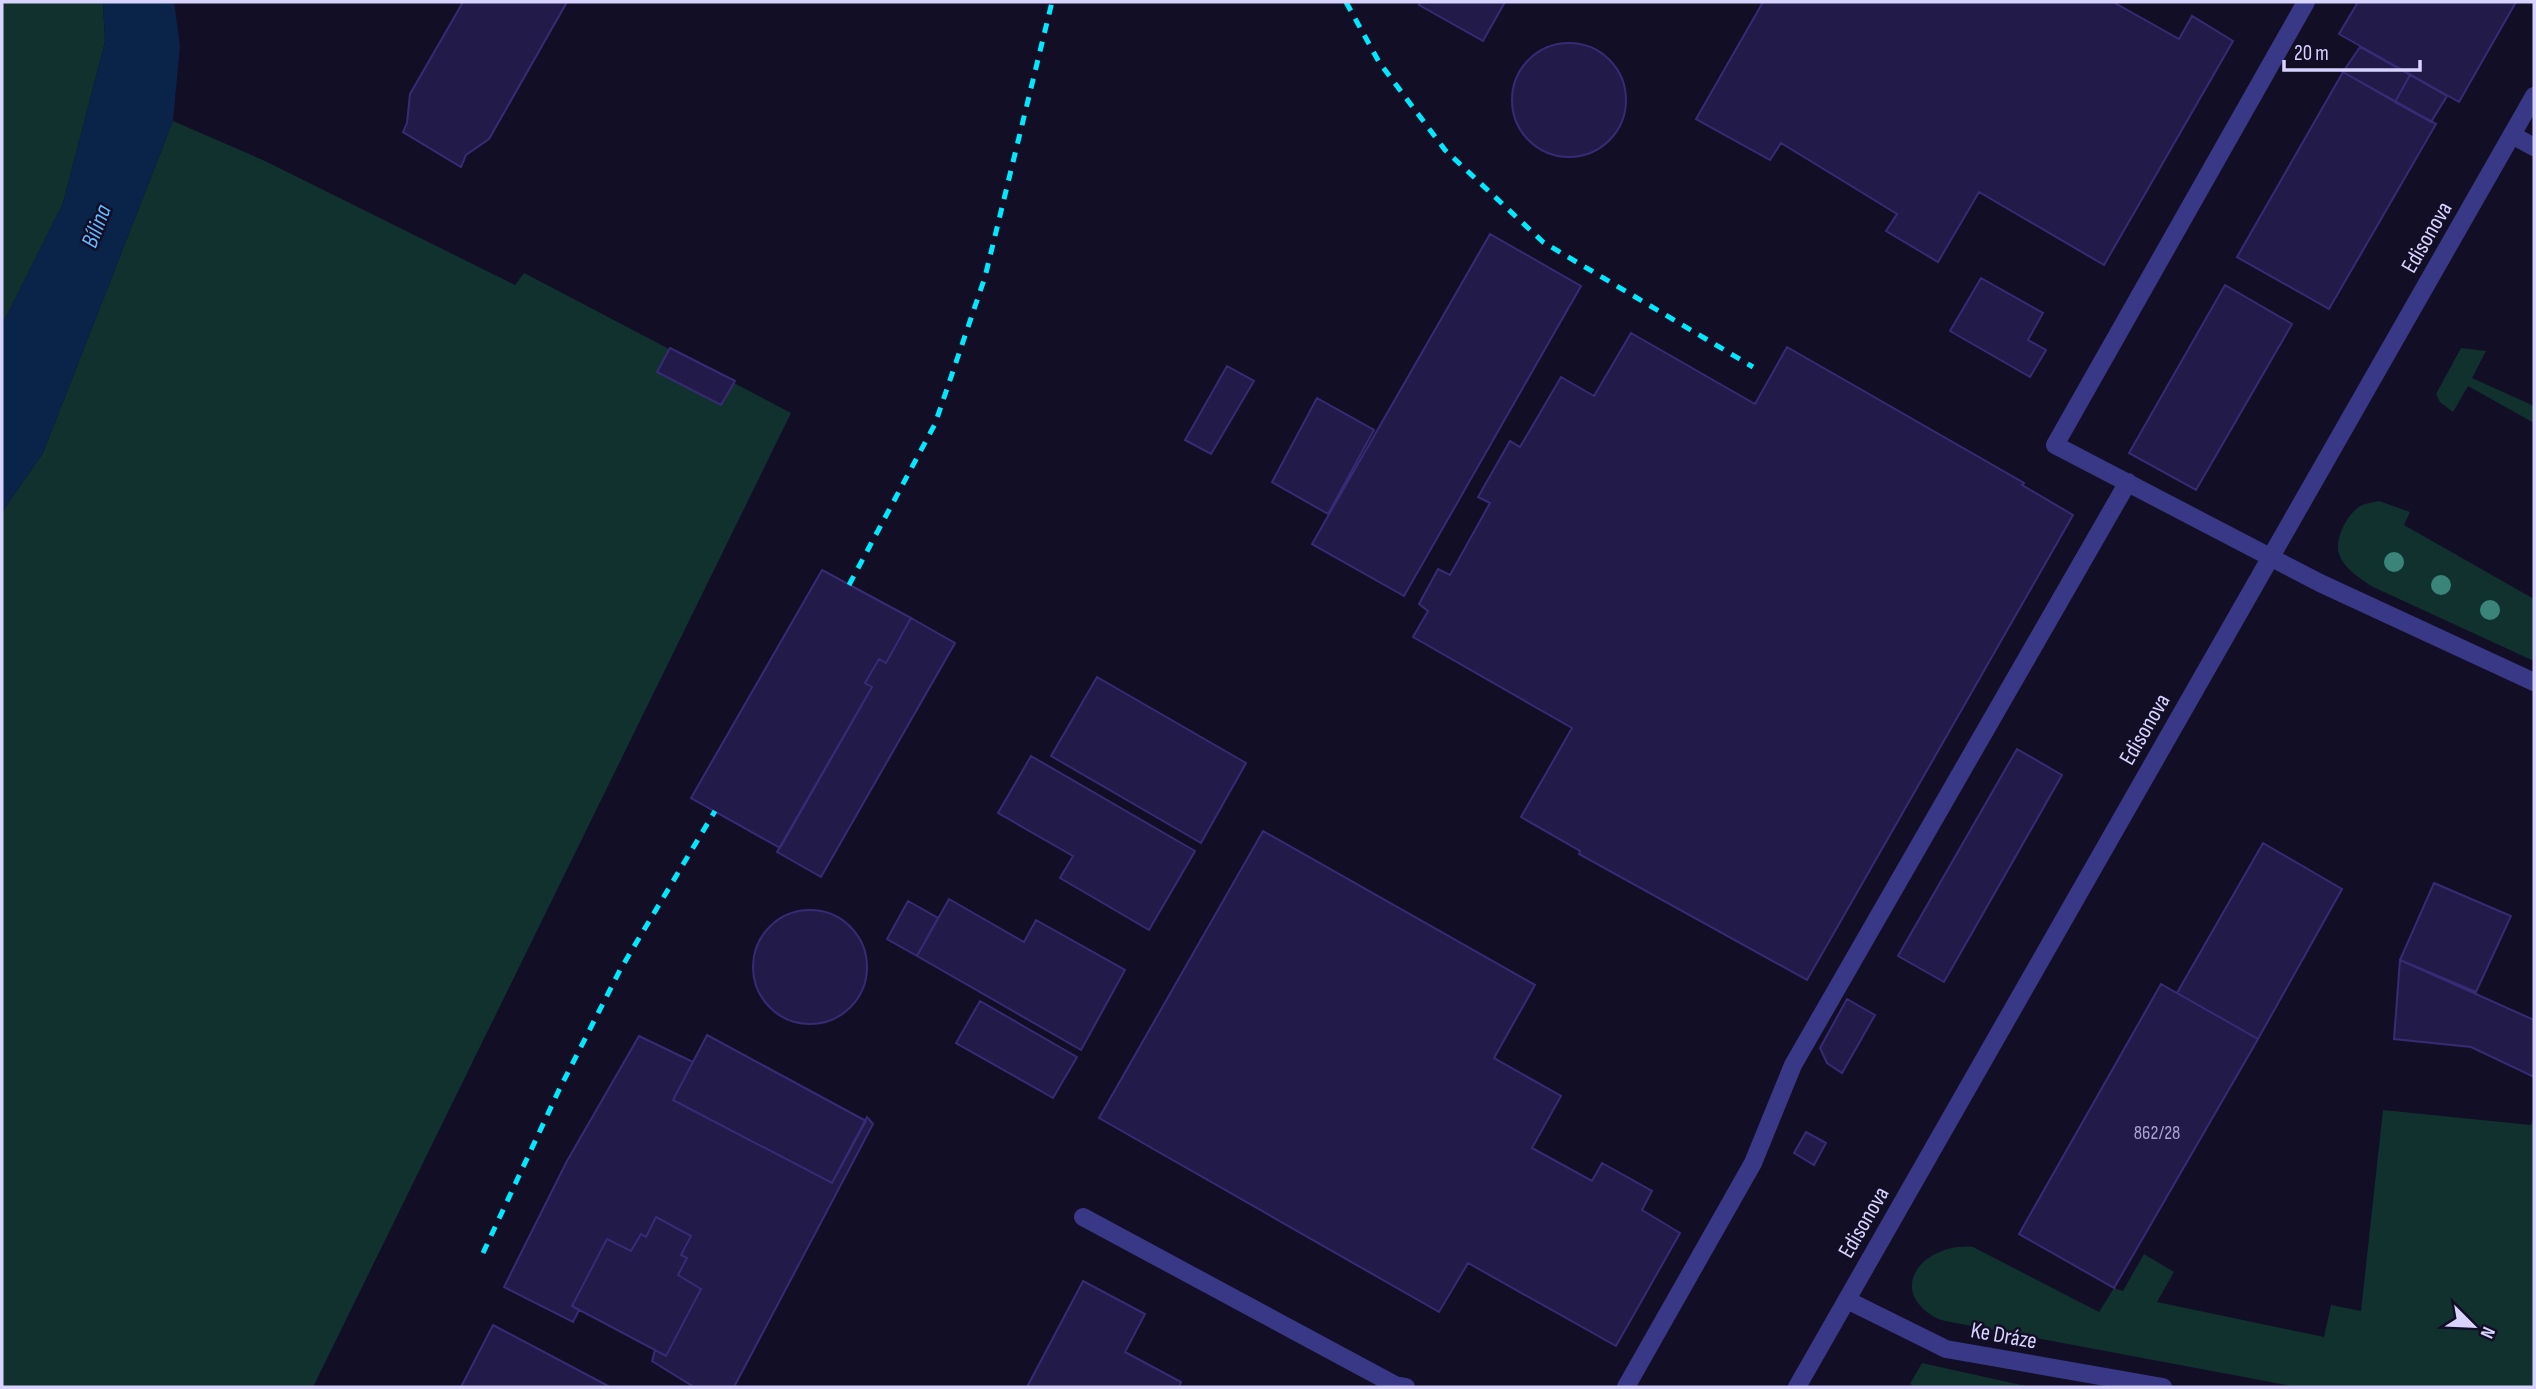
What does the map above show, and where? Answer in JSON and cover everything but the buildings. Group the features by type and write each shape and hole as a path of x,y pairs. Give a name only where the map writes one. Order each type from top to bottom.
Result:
{"street":[{"path":"2306,2 2055,445 2320,583 2534,682"},
{"name":"Edisonova","path":"1797,1387 2534,96"},
{"path":"2512,135 2534,147"},
{"path":"1626,1387 1753,1163 1793,1065 2128,482"},
{"path":"1083,1217 1395,1385 1406,1387"},
{"name":"Ke Dráze","path":"1847,1300 1945,1349 2163,1387"}],"green space":[{"path":"2,2 103,2 105,42 63,203 2,325"},
{"path":"173,121 265,161 515,285 524,273 791,413 313,1387 2,1387 2,512 43,453"},
{"path":"2461,348 2486,351 2472,378 2534,406 2534,423 2468,386 2453,412 2440,402 2436,394"},
{"path":"2379,501 2410,512 2404,525 2534,599 2534,661 2371,586 2348,568 2341,559 2338,548 2343,526 2357,508"},
{"path":"2383,1110 2531,1125 2534,1117 2534,1387 2297,1387 1944,1320 1934,1317 1919,1305 1913,1292 1913,1280 1918,1268 1928,1259 1941,1251 1956,1247 1973,1247 2099,1312 2114,1288 2123,1291 2144,1254 2174,1272 2157,1302 2324,1337 2331,1305 2361,1311"},
{"path":"1922,1363 2030,1387 1915,1387 1910,1384"}],"water":[{"name":"Bílina","path":"103,2 174,2 180,46 173,121 43,453 2,512 2,325 63,203 105,42"}],"railway":[{"path":"849,585 935,424 985,277 1052,2"},
{"path":"1346,2 1379,62 1445,150 1543,242 1753,367"},
{"path":"483,1253 559,1090 620,970 715,811"}]}
